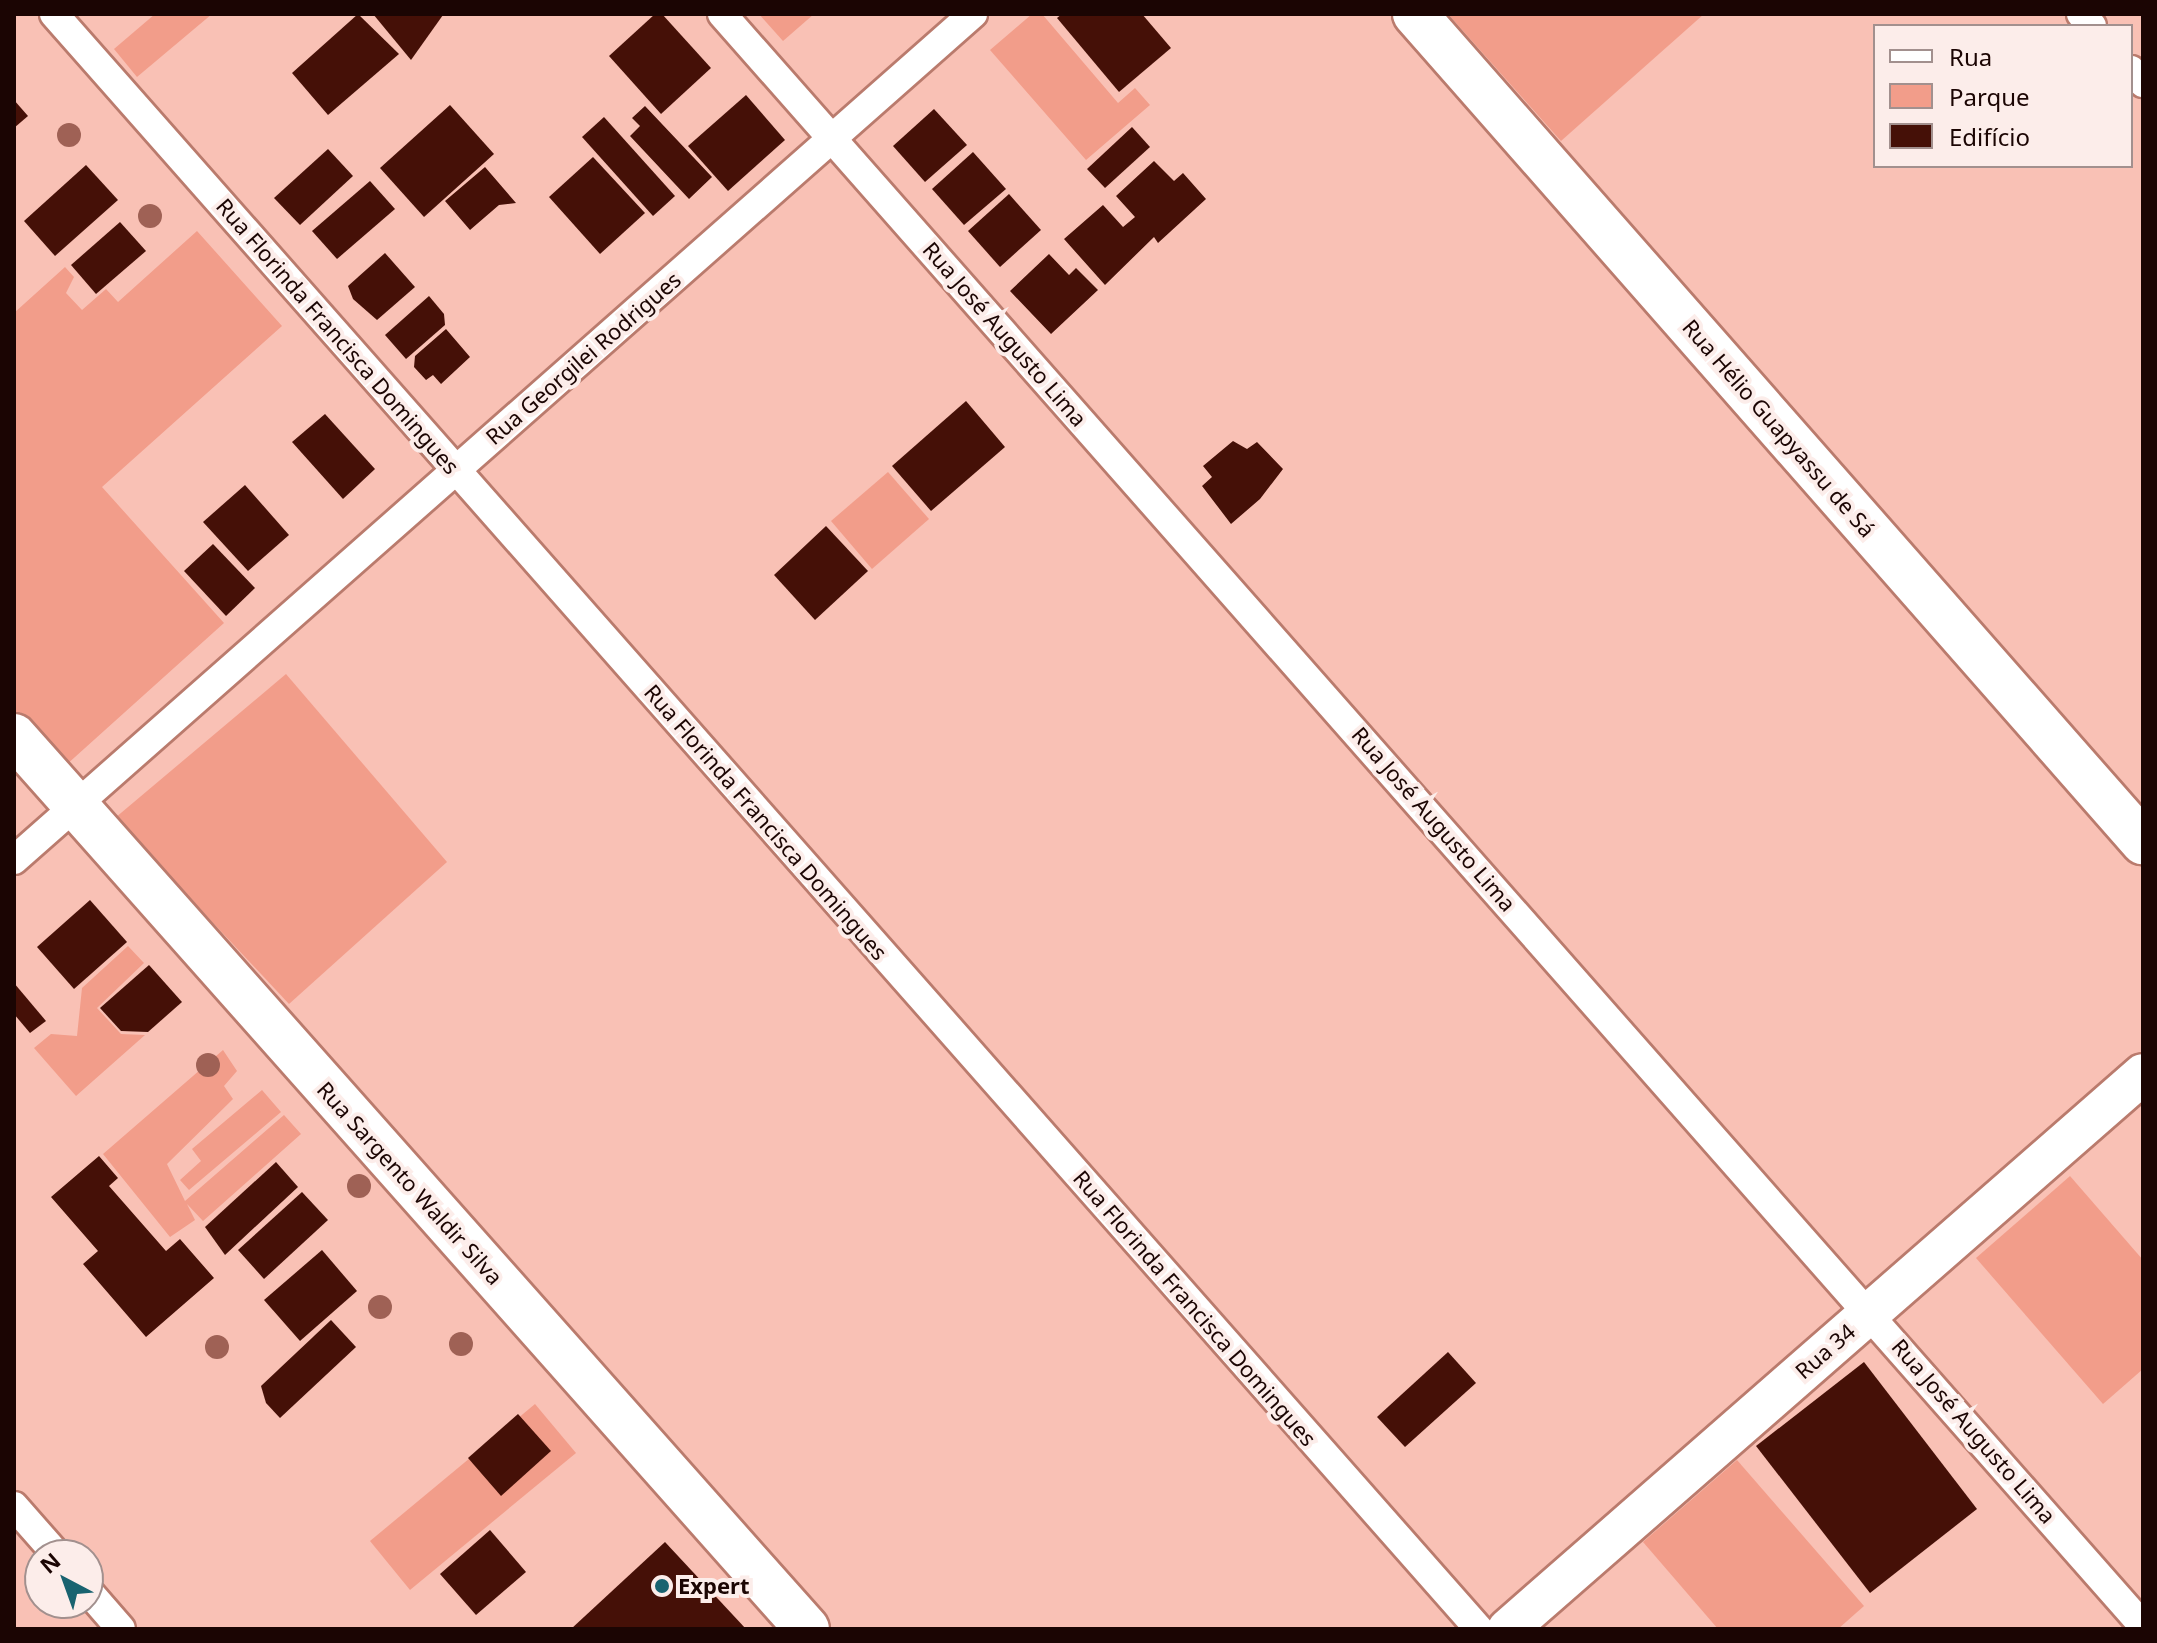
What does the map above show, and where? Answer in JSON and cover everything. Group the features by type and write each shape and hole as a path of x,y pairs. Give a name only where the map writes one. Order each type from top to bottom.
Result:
{"main road":[{"name":"Rua Hélio Guapyassu de Sá","path":"1415,14 2143,842"},
{"name":"Rua Sargento Waldir Silva","path":"14,736 807,1629"}],"street":[{"name":"Rua Florinda Francisca Domingues","path":"54,14 1479,1629"},
{"name":"Rua José Augusto Lima","path":"722,14 1870,1312 2143,1626"},
{"name":"Rua Georgilei Rodrigues","path":"14,860 973,14"},
{"name":"Rua 34","path":"1508,1629 2143,1074"},
{"path":"14,1506 43,1539"},
{"path":"104,1609 121,1629"}],"green space":[{"path":"155,14 212,14 137,77 114,49"},
{"path":"759,14 814,14 783,41"},
{"path":"1032,14 1042,14 1118,103 1135,88 1150,105 1086,160 990,50"},
{"path":"1448,14 1704,14 1561,141"},
{"path":"197,231 282,326 102,487 224,623 65,766 14,710 14,313 65,267 74,277 66,293 82,310 106,289 118,302"},
{"path":"888,472 929,519 872,569 831,521"},
{"path":"286,674 447,862 289,1004 115,818"},
{"path":"128,946 144,963 97,1008 121,1034 145,1035 76,1096 34,1048 51,1034 77,1036 82,988"},
{"path":"223,1050 237,1071 224,1086 233,1099 167,1164 185,1201 284,1115 301,1134 203,1221 187,1204 195,1220 170,1237 103,1154"},
{"path":"262,1090 281,1112 189,1190 180,1180 201,1161 192,1149"},
{"path":"2070,1176 2143,1260 2143,1369 2103,1404 1976,1258"},
{"path":"535,1404 576,1453 410,1590 370,1541"},
{"path":"1737,1460 1864,1606 1838,1629 1718,1629 1643,1542"}],"building":[{"path":"358,14 399,54 328,115 292,73"},
{"path":"373,14 442,14 443,15 411,60"},
{"path":"655,14 662,14 711,68 661,114 609,56"},
{"path":"1062,14 1142,14 1171,48 1119,92 1057,18"},
{"path":"746,95 785,140 728,191 688,146"},
{"path":"14,100 28,116 14,128"},
{"path":"450,105 494,154 424,217 380,168"},
{"path":"645,106 712,177 689,199 630,136 640,126 632,118"},
{"path":"934,109 967,145 925,182 893,146"},
{"path":"604,117 675,196 653,216 582,137"},
{"path":"1132,127 1150,147 1105,188 1087,169"},
{"path":"328,149 353,176 300,225 274,198"},
{"path":"973,152 1006,189 964,225 932,189"},
{"path":"593,157 645,213 600,254 549,197"},
{"path":"1154,161 1174,181 1183,173 1206,199 1158,243 1154,237 1105,285 1064,239 1103,205 1123,227 1135,217 1116,196"},
{"path":"86,165 118,200 55,256 24,221"},
{"path":"485,167 516,203 499,205 470,230 445,201"},
{"path":"370,181 395,209 337,259 312,231"},
{"path":"1009,194 1041,230 1000,267 968,231"},
{"path":"120,222 146,251 96,294 71,265"},
{"path":"385,253 415,287 377,320 353,299 348,286"},
{"path":"1049,254 1069,275 1076,268 1098,290 1051,334 1010,291"},
{"path":"429,296 444,314 445,325 406,359 385,335"},
{"path":"446,329 470,357 441,384 433,375 426,380 414,367 415,356"},
{"path":"966,401 1005,447 931,511 892,466"},
{"path":"325,414 375,469 343,499 292,442"},
{"path":"1233,441 1247,449 1257,442 1283,469 1260,499 1231,524 1202,486 1212,477 1203,466"},
{"path":"245,485 289,535 248,571 203,522"},
{"path":"826,526 868,571 815,620 774,575"},
{"path":"213,544 255,588 226,616 184,571"},
{"path":"90,900 127,942 74,989 37,947"},
{"path":"149,965 182,1002 148,1032 121,1031 100,1008"},
{"path":"14,983 46,1021 30,1033 14,1014"},
{"path":"99,1156 118,1178 109,1186 166,1251 180,1239 214,1278 146,1337 83,1264 98,1251 51,1197"},
{"path":"276,1162 298,1187 225,1255 205,1227"},
{"path":"302,1192 328,1220 264,1279 238,1250"},
{"path":"322,1250 357,1291 300,1341 264,1300"},
{"path":"331,1320 356,1347 280,1418 266,1403 261,1386"},
{"path":"1448,1352 1476,1383 1405,1447 1377,1417"},
{"path":"1864,1362 1977,1509 1870,1593 1756,1446"},
{"path":"518,1414 551,1451 501,1496 468,1458"},
{"path":"490,1530 526,1572 476,1615 440,1574"},
{"name":"Expert","path":"665,1542 746,1629 571,1629"}],"place":[{"name":"Expert","path":"662,1586"}]}
